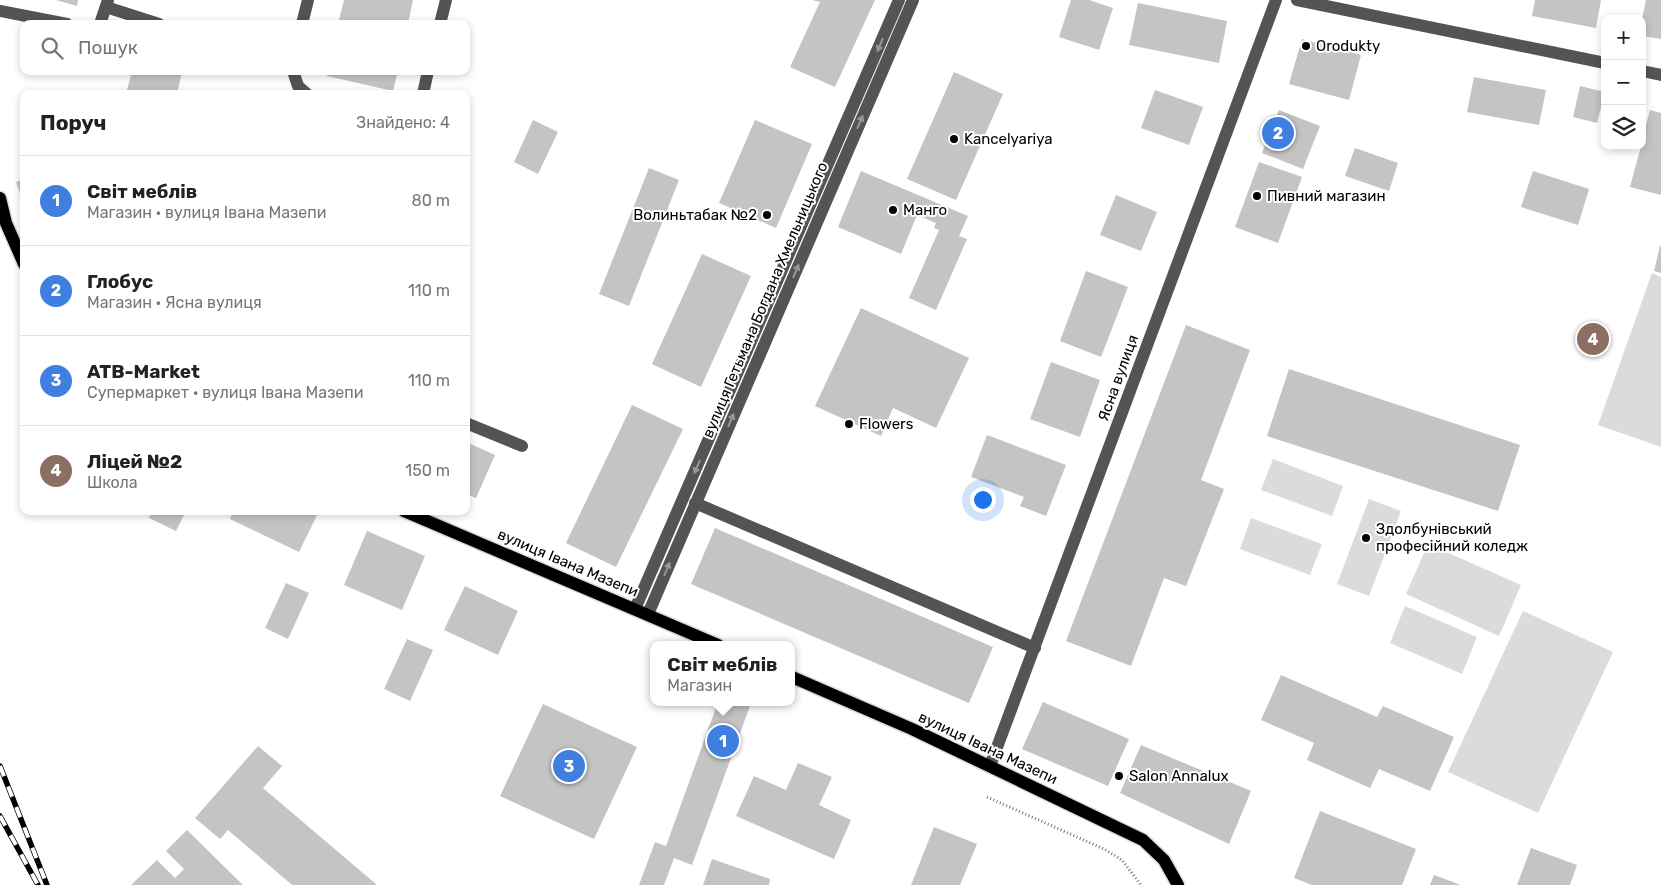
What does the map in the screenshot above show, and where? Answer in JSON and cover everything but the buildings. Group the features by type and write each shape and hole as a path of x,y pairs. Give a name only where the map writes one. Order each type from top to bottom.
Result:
{"main road":[{"path":"0,198 6,223 20,255"},
{"name":"вулиця Івана Мазепи","path":"413,515 709,641"},
{"name":"вулиця Івана Мазепи","path":"795,678 990,766 1143,840 1164,860 1178,885"}],"street":[{"path":"303,20 308,0"},
{"path":"441,20 446,0"},
{"name":"вулиця Гетьмана Богдана Хмельницького","path":"635,609 899,0"},
{"name":"вулиця Гетьмана Богдана Хмельницького","path":"648,614 913,0"},
{"name":"Ясна вулиця","path":"990,766 1276,0"},
{"path":"1297,0 1601,62"},
{"path":"101,20 107,4 148,20"},
{"path":"0,11 46,20"},
{"path":"1646,72 1661,75"},
{"path":"295,75 298,86 302,90"},
{"path":"424,90 427,75"},
{"path":"470,425 522,446"},
{"path":"695,503 1035,648"}],"path":[{"path":"987,797 1104,849 1122,860 1140,885"}],"shaded area":[{"path":"1652,273 1661,277 1661,447 1598,425"},
{"path":"1273,459 1343,486 1332,516 1261,490"},
{"path":"1369,499 1401,511 1369,596 1337,584"},
{"path":"1251,518 1322,544 1310,575 1240,549"},
{"path":"1428,544 1521,585 1499,636 1406,594"},
{"path":"1405,606 1477,637 1462,674 1390,643"},
{"path":"1523,611 1613,652 1538,813 1448,772"}],"railway":[{"path":"0,766 47,885"},
{"path":"0,816 38,885"}],"place":[{"name":"Orodukty","path":"1306,46"},
{"name":"Глобус","path":"1278,133"},
{"name":"Kancelyariya","path":"954,139"},
{"name":"Пивний магазин","path":"1257,196"},
{"name":"Манго","path":"893,210"},
{"name":"Волиньтабак №2","path":"767,215"},
{"name":"Ліцей №2","path":"1593,339"},
{"name":"Flowers","path":"849,424"},
{"name":"Здолбунівський професійний коледж","path":"1366,538"},
{"name":"Світ меблів","path":"723,741"},
{"name":"ATB-Market","path":"569,766"},
{"name":"Salon Annalux","path":"1119,776"}]}
